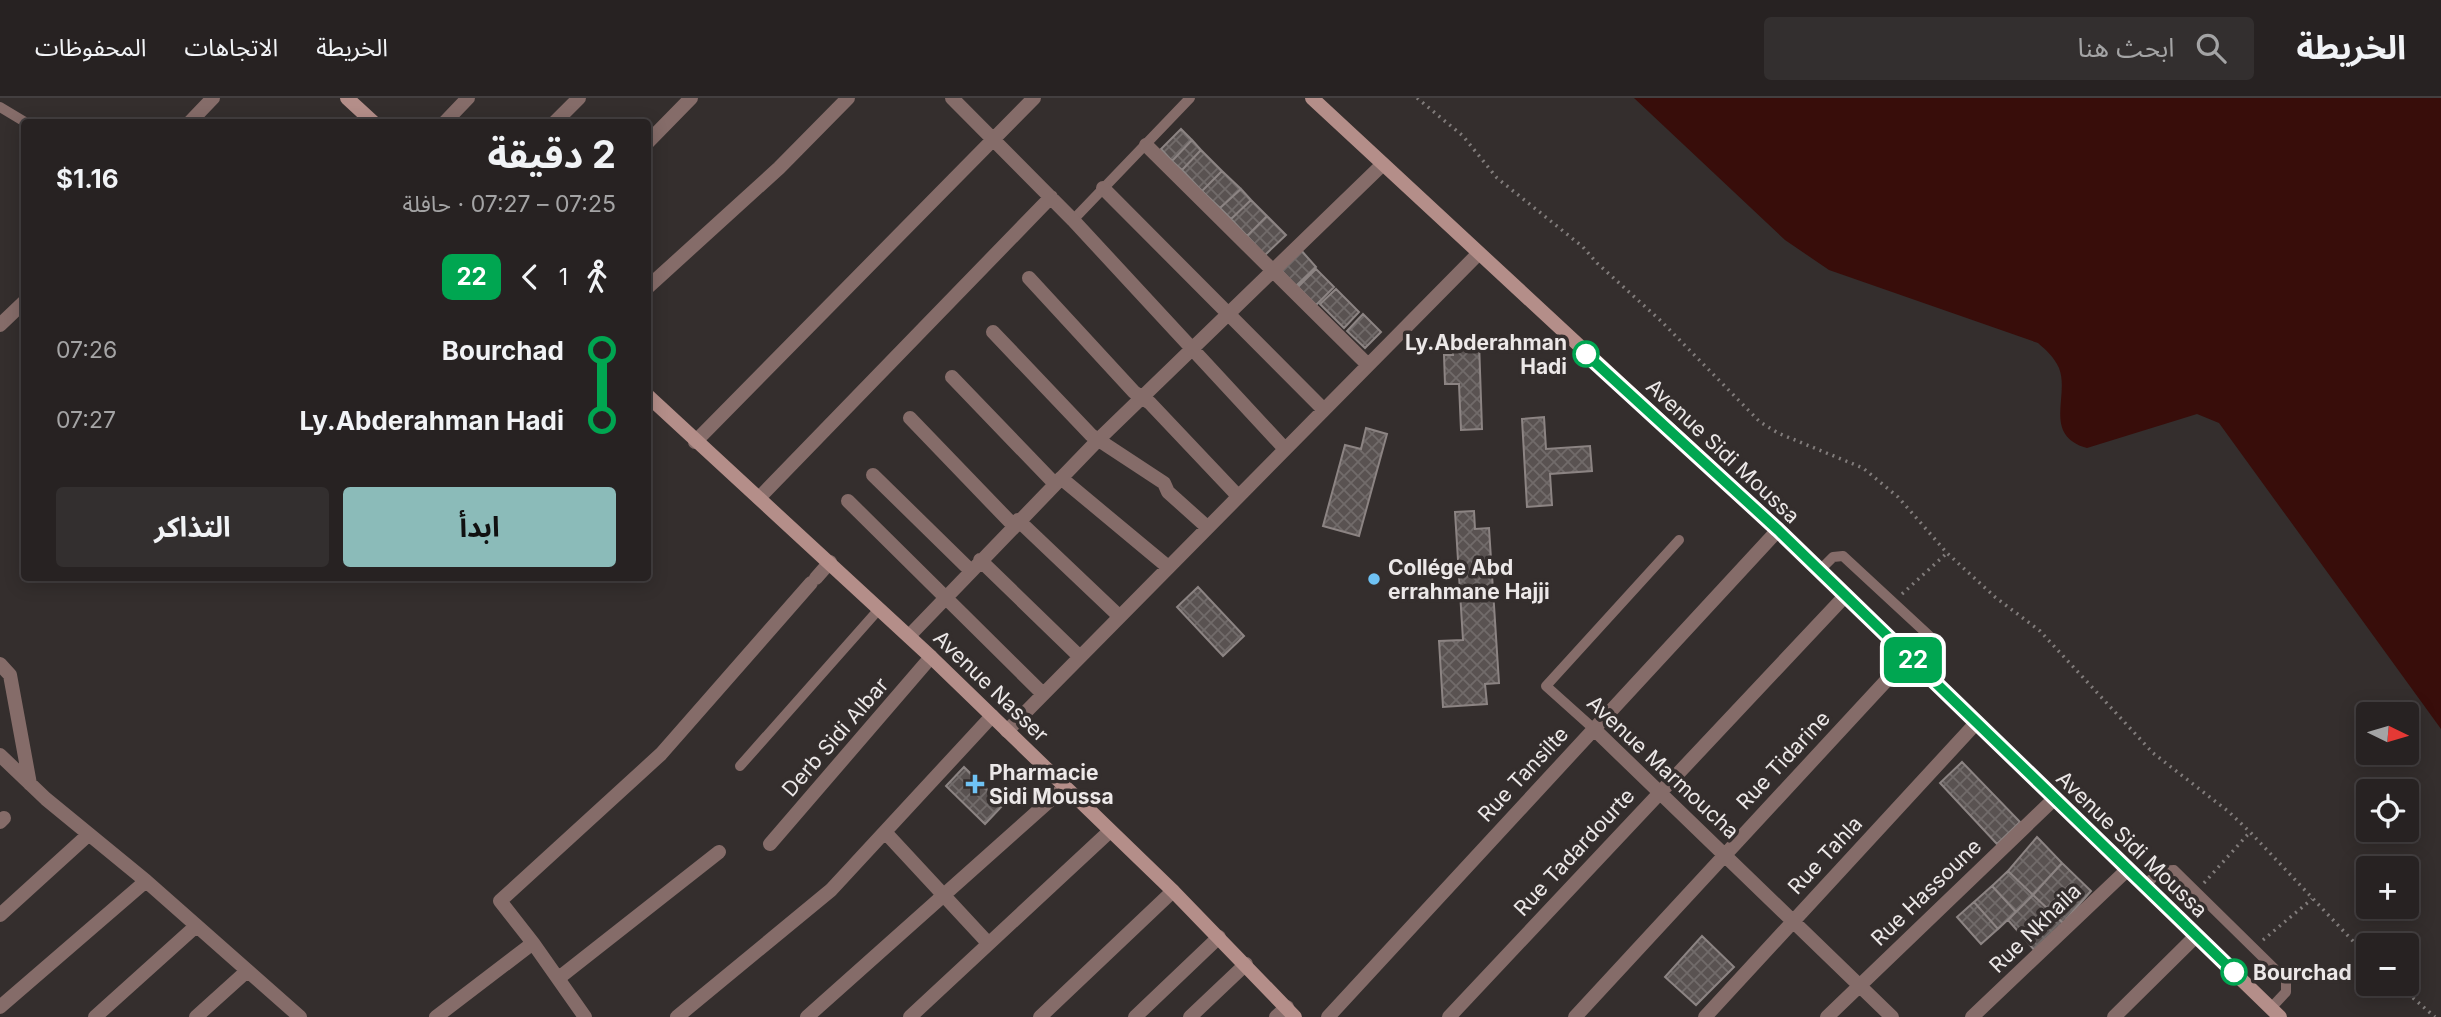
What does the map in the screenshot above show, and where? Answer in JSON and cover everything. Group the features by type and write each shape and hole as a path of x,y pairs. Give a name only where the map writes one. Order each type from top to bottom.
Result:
{"street":[{"path":"193,119 213,98"},
{"path":"448,119 468,98"},
{"path":"558,119 579,98"},
{"path":"651,139 691,98"},
{"path":"651,284 763,183 848,98"},
{"path":"952,98 1073,220 1285,449"},
{"path":"695,442 1034,98"},
{"name":"Avenue Sidi Moussa","path":"1312,98 1820,570 2196,936 2271,1014"},
{"path":"354,100 370,119"},
{"path":"1146,145 1271,272 1368,365"},
{"path":"909,636 1099,439 1382,165"},
{"path":"1103,188 1324,410"},
{"path":"759,498 1051,197"},
{"path":"1007,731 1478,254"},
{"path":"1029,278 1238,496"},
{"path":"0,325 21,305"},
{"path":"993,332 1091,435 1164,483 1168,492 1207,527"},
{"path":"952,377 1058,481 1168,567"},
{"name":"Avenue Nasser","path":"651,399 695,442 880,608 1173,891 1246,964 1286,1014"},
{"path":"910,418 1016,523 1119,616"},
{"path":"873,475 1080,657"},
{"path":"848,500 1043,694"},
{"name":"Rue Tansilte","path":"1328,1017 1778,530"},
{"path":"585,1017 560,977 500,901 661,754 830,562"},
{"name":"Rue Tadardourte","path":"1449,1017 1846,595"},
{"name":"Rue Tidarine","path":"1575,1017 1909,656"},
{"name":"Derb Sidi Albar","path":"770,844 931,657"},
{"path":"0,664 10,675 30,784"},
{"path":"0,699 12,688"},
{"path":"677,1017 831,890 992,716"},
{"name":"Rue Tahla","path":"1705,1017 1977,722"},
{"name":"Avenue Marmoucha","path":"1594,729 1892,1017"},
{"path":"0,755 88,835 146,881 300,1017"},
{"path":"807,1017 1065,787"},
{"name":"Rue Hassoune","path":"1827,1017 2054,799"},
{"path":"910,1017 1110,831"},
{"path":"885,832 988,943"},
{"path":"0,915 88,835"},
{"path":"560,977 719,852"},
{"name":"Rue Nkhaila","path":"1972,1017 2127,870"},
{"path":"0,1007 146,881"},
{"path":"1040,1017 1173,891"},
{"path":"94,1017 195,927"},
{"path":"2114,1017 2196,936"},
{"path":"1135,1017 1219,937"},
{"path":"436,1017 533,943"},
{"path":"1190,1017 1246,964"},
{"path":"196,1017 247,971"}],"lane":[{"path":"1073,220 1190,98"},
{"path":"0,107 21,120"},
{"name":"Avenue Marmoucha","path":"1594,729 1546,686 1679,540"},
{"path":"1820,570 1833,557 1843,556 1937,643 1938,655 1924,670"},
{"path":"740,766 880,608"},
{"path":"2144,887 2167,869 2174,870 2286,980 2288,986 2271,1014"}],"path":[{"path":"1417,98 1463,136 1497,178 1583,247 1661,321 1760,422 1863,468 1898,496 1947,553 1995,597 2040,631 2153,753 2229,811 2356,945"},
{"path":"1892,602 1947,553"},
{"path":"2196,892 2250,832"},
{"path":"2253,948 2312,899"},
{"path":"2410,996 2435,1017"}],"shaded area":[{"path":"1634,98 2441,98 2441,729 2219,423 2197,414 2087,448 2073,442 2065,434 2061,424 2062,379 2059,368 2038,343 1829,270 1785,240"}],"building":[{"path":"1181,129 1192,140 1172,161 1161,149"},
{"path":"1192,140 1201,150 1182,170 1172,161"},
{"path":"1201,150 1222,171 1202,191 1182,170"},
{"path":"1222,171 1241,189 1220,208 1202,191"},
{"path":"1241,189 1251,200 1231,219 1220,208"},
{"path":"1251,200 1267,216 1247,236 1231,219"},
{"path":"1267,216 1286,235 1265,255 1247,236"},
{"path":"1300,249 1316,267 1296,286 1279,268"},
{"path":"1316,269 1334,287 1316,305 1298,287"},
{"path":"1336,289 1359,312 1344,328 1320,304"},
{"path":"1363,314 1381,332 1365,348 1347,331"},
{"path":"1479,342 1482,429 1461,430 1459,384 1445,384 1444,355 1453,355 1452,343"},
{"path":"1544,417 1546,449 1590,446 1592,471 1550,474 1552,505 1527,507 1522,419"},
{"path":"1366,428 1387,434 1359,536 1323,526 1345,445 1361,449"},
{"path":"1474,511 1475,529 1489,528 1499,683 1485,684 1487,704 1443,707 1439,641 1463,640 1455,512"},
{"path":"1198,587 1244,636 1223,656 1177,607"},
{"path":"1962,762 2020,822 1997,844 1940,783"},
{"path":"964,767 1003,805 985,824 946,786"},
{"path":"2037,837 2062,863 2033,895 2008,871"},
{"path":"2062,863 2091,891 2063,923 2033,895"},
{"path":"2008,871 2033,895 2016,912 1992,886"},
{"path":"1992,886 2016,912 1998,929 1974,902"},
{"path":"2033,895 2063,923 2036,952 2008,920"},
{"path":"1974,902 1998,929 1981,944 1957,917"},
{"path":"1702,936 1734,967 1696,1005 1665,977"}],"bus line":[{"name":"22","path":"1586,354 1778,530 2106,851 2234,972"}],"place":[{"name":"Ly.Abderahman Hadi","path":"1586,354"},
{"name":"Collége Abd errahmane Hajji","path":"1374,579"},
{"name":"Pharmacie Sidi Moussa","path":"975,784"},
{"name":"Bourchad","path":"2234,972"}]}
